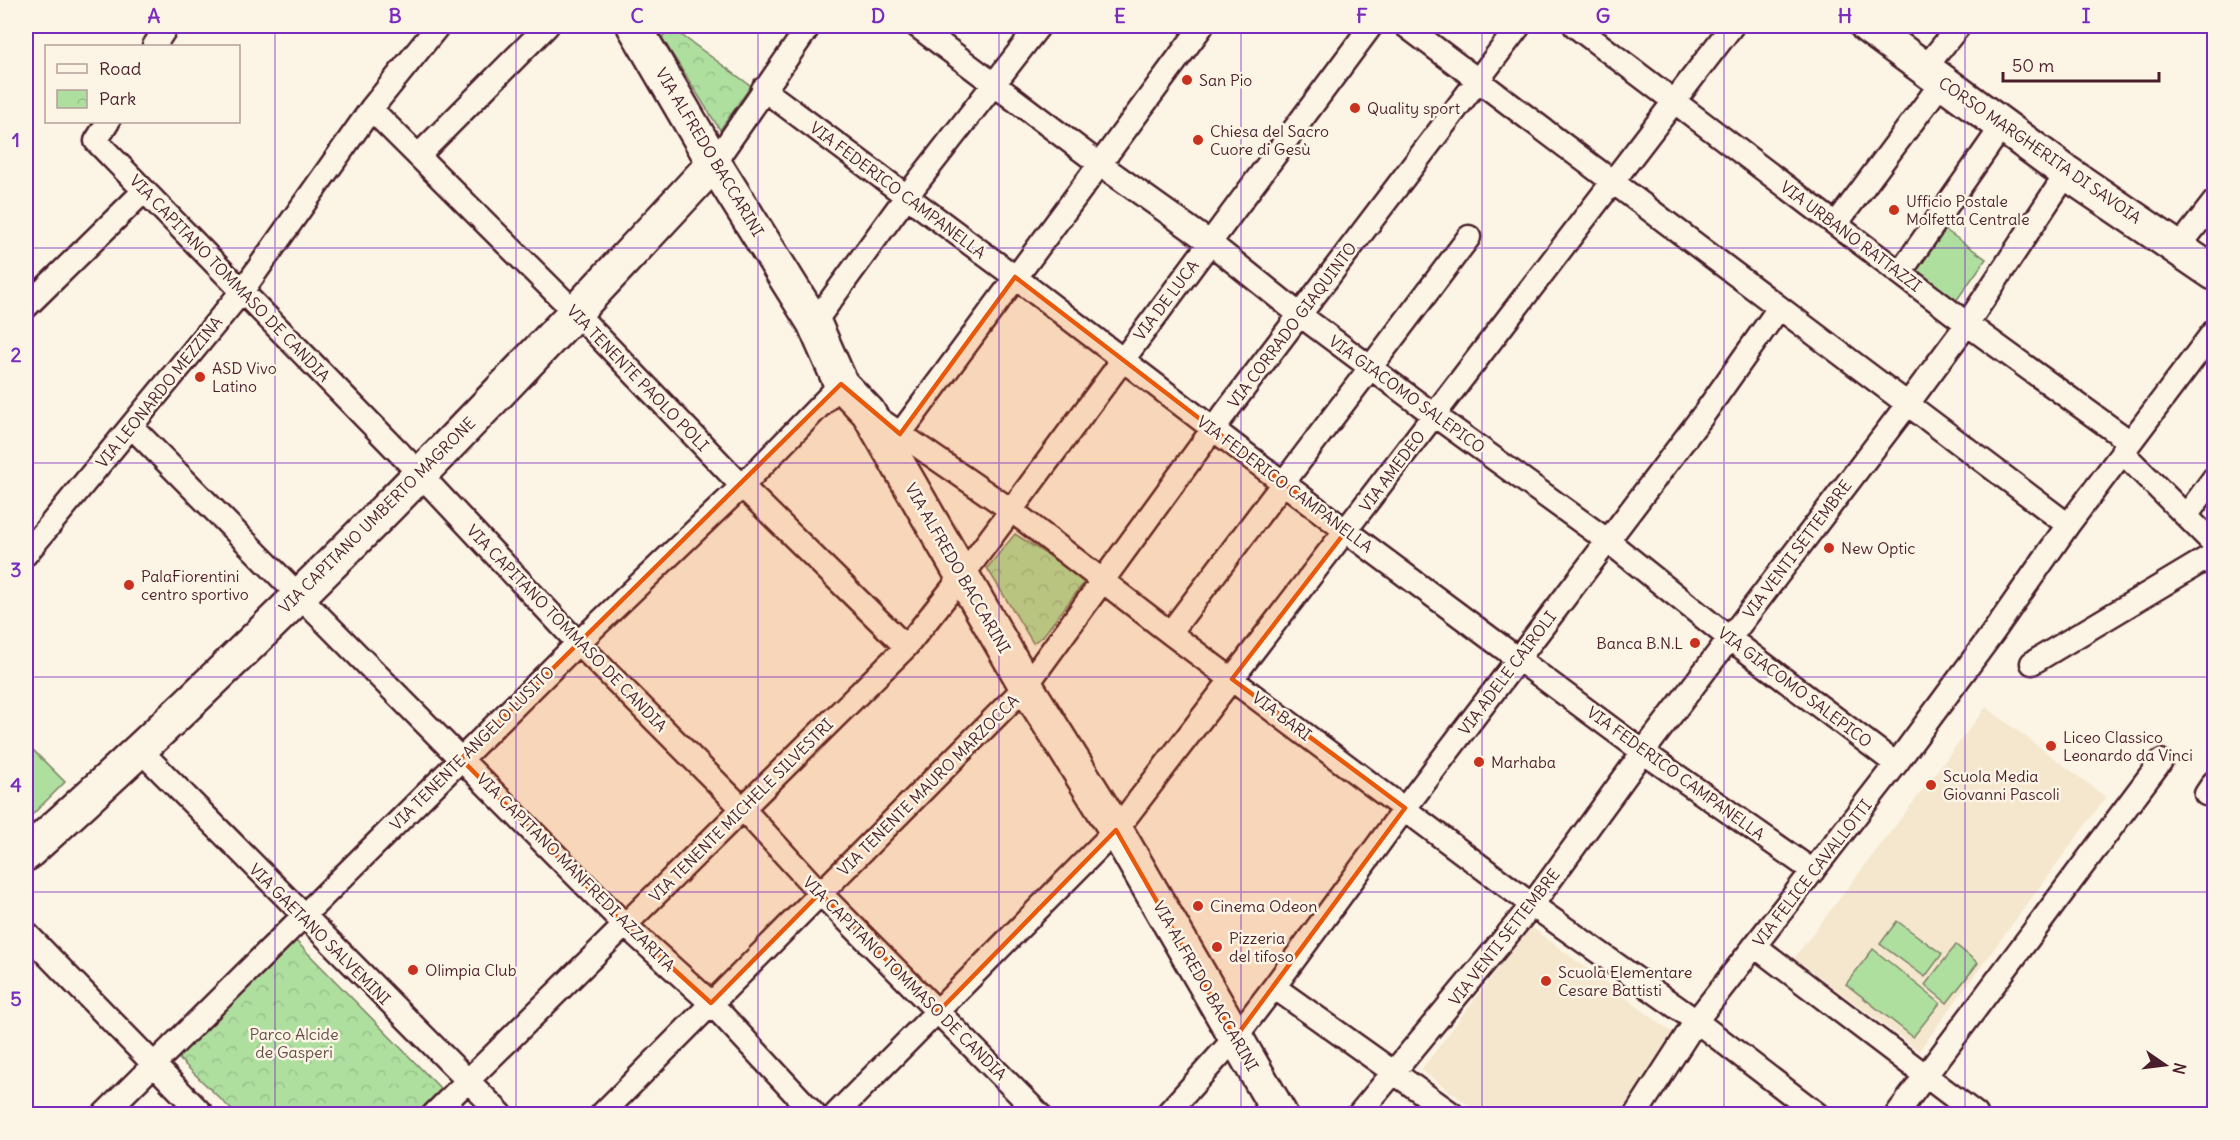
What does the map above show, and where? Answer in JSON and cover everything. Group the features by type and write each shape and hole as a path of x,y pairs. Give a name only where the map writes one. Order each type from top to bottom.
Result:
{"street":[{"path":"155,45 166,26"},
{"name":"VIA LEONARDO MEZZINA","path":"26,554 243,290 371,109 438,26"},
{"path":"418,155 547,26"},
{"name":"VIA ALFREDO BACCARINI","path":"634,26 714,163 814,323 841,384 868,412 1026,686 1116,830 1280,1114"},
{"path":"714,163 763,89 809,26"},
{"name":"VIA GIACOMO SALEPICO","path":"917,26 1101,165 1209,242 1300,315 1434,415 1608,541 1729,638 1896,764"},
{"path":"814,323 906,197 1039,26"},
{"path":"900,434 1202,26"},
{"name":"VIA DE LUCA","path":"963,575 1121,359 1371,26"},
{"path":"1406,26 2068,525"},
{"name":"VIA CORRADO GIAQUINTO","path":"1026,686 1213,429 1519,26"},
{"name":"VIA URBANO RATTAZZI","path":"1575,26 2126,447 2186,516 2214,544"},
{"name":"VIA AMEDEO","path":"836,1114 1116,830 1732,26"},
{"name":"CORSO MARGHERITA DI SAVOIA","path":"1867,26 2067,173 2179,247 2214,273"},
{"path":"1836,224 1934,75 1959,26"},
{"name":"VIA FEDERICO CAMPANELLA","path":"763,89 1015,277 1346,531 1643,752 1813,872"},
{"name":"VIA TENENTE PAOLO POLI","path":"371,109 576,313 742,486 906,647"},
{"name":"VIA CAPITANO TOMMASO DE CANDIA","path":"107,123 96,141 243,290 578,643 742,809 820,893 1039,1114"},
{"path":"1900,273 2003,125"},
{"name":"VIA CAPITANO UMBERTO MAGRONE","path":"26,854 141,751 298,595 576,313 714,163"},
{"name":"VIA VENTI SETTEMBRE","path":"1359,1114 1396,1073 1532,905 1643,752 1908,405 1967,324 2067,173"},
{"path":"26,307 144,191"},
{"path":"2179,247 2214,202"},
{"path":"1170,633 1468,237"},
{"name":"VIA ADELE CAIROLI","path":"1167,1114 1235,1038 1274,987 1405,808 1704,414 1779,308"},
{"name":"VIA FELICE CAVALLOTTI","path":"1636,1114 1696,1021 1896,764 1992,634 2068,525 2214,331"},
{"name":"VIA TENENTE ANGELO LUSITO","path":"104,1114 578,643 742,486 841,384"},
{"name":"VIA BARI","path":"868,412 1011,510 1170,633 1532,905 1696,1021 1817,1114"},
{"name":"VIA CAPITANO MANFREDI AZZARITA","path":"132,427 625,925 711,1003 814,1114"},
{"path":"2186,516 2214,478"},
{"path":"2032,663 2214,554"},
{"name":"VIA TENENTE MICHELE SILVESTRI","path":"434,1114 906,647 963,575"},
{"name":"VIA TENENTE MAURO MARZOCCA","path":"602,1114 1026,686"},
{"name":"VIA GAETANO SALVEMINI","path":"141,751 466,1082 501,1114"},
{"path":"1898,1114 1928,1077 2161,761"},
{"path":"26,933 202,1114"},
{"path":"1755,946 1976,1114"},
{"path":"1274,987 1452,1114"}],"highlighted area":[{"path":"1015,277 1346,531 1232,679 1405,808 1235,1038 1116,830 938,1012 820,893 711,1003 625,925 461,759 841,384 900,434"}],"shaded area":[{"path":"1986,707 2106,797 1919,1051 1794,958"},
{"name":"Scuola Elementare Cesare Battisti","path":"1530,926 1677,1036 1618,1114 1481,1114 1421,1070"}],"green space":[{"path":"669,26 751,86 720,130 662,38"},
{"path":"1940,226 1986,259 1956,301 1910,267"},
{"path":"1015,534 1086,580 1043,636 1033,643 987,568"},
{"path":"26,743 65,782 26,821"},
{"path":"1897,921 1942,954 1925,977 1880,944"},
{"name":"Parco Alcide de Gasperi","path":"295,940 441,1089 416,1114 236,1114 177,1057"},
{"path":"1956,945 1978,963 1947,1003 1925,985"},
{"path":"1873,949 1940,1003 1913,1037 1846,984"}],"place":[{"name":"San Pio","path":"1187,80"},
{"name":"Quality sport","path":"1355,108"},
{"name":"Chiesa del Sacro Cuore di Gesù","path":"1198,140"},
{"name":"Ufficio Postale Molfetta Centrale","path":"1894,210"},
{"name":"ASD Vivo Latino","path":"200,377"},
{"name":"New Optic","path":"1829,548"},
{"name":"PalaFiorentini centro sportivo","path":"129,585"},
{"name":"Banca B.N.L","path":"1695,643"},
{"name":"Liceo Classico Leonardo da Vinci","path":"2051,746"},
{"name":"Marhaba","path":"1479,762"},
{"name":"Scuola Media Giovanni Pascoli","path":"1931,785"},
{"name":"Cinema Odeon","path":"1198,906"},
{"name":"Pizzeria del tifoso","path":"1217,947"},
{"name":"Olimpia Club","path":"413,970"},
{"name":"Scuola Elementare Cesare Battisti","path":"1546,981"}]}
